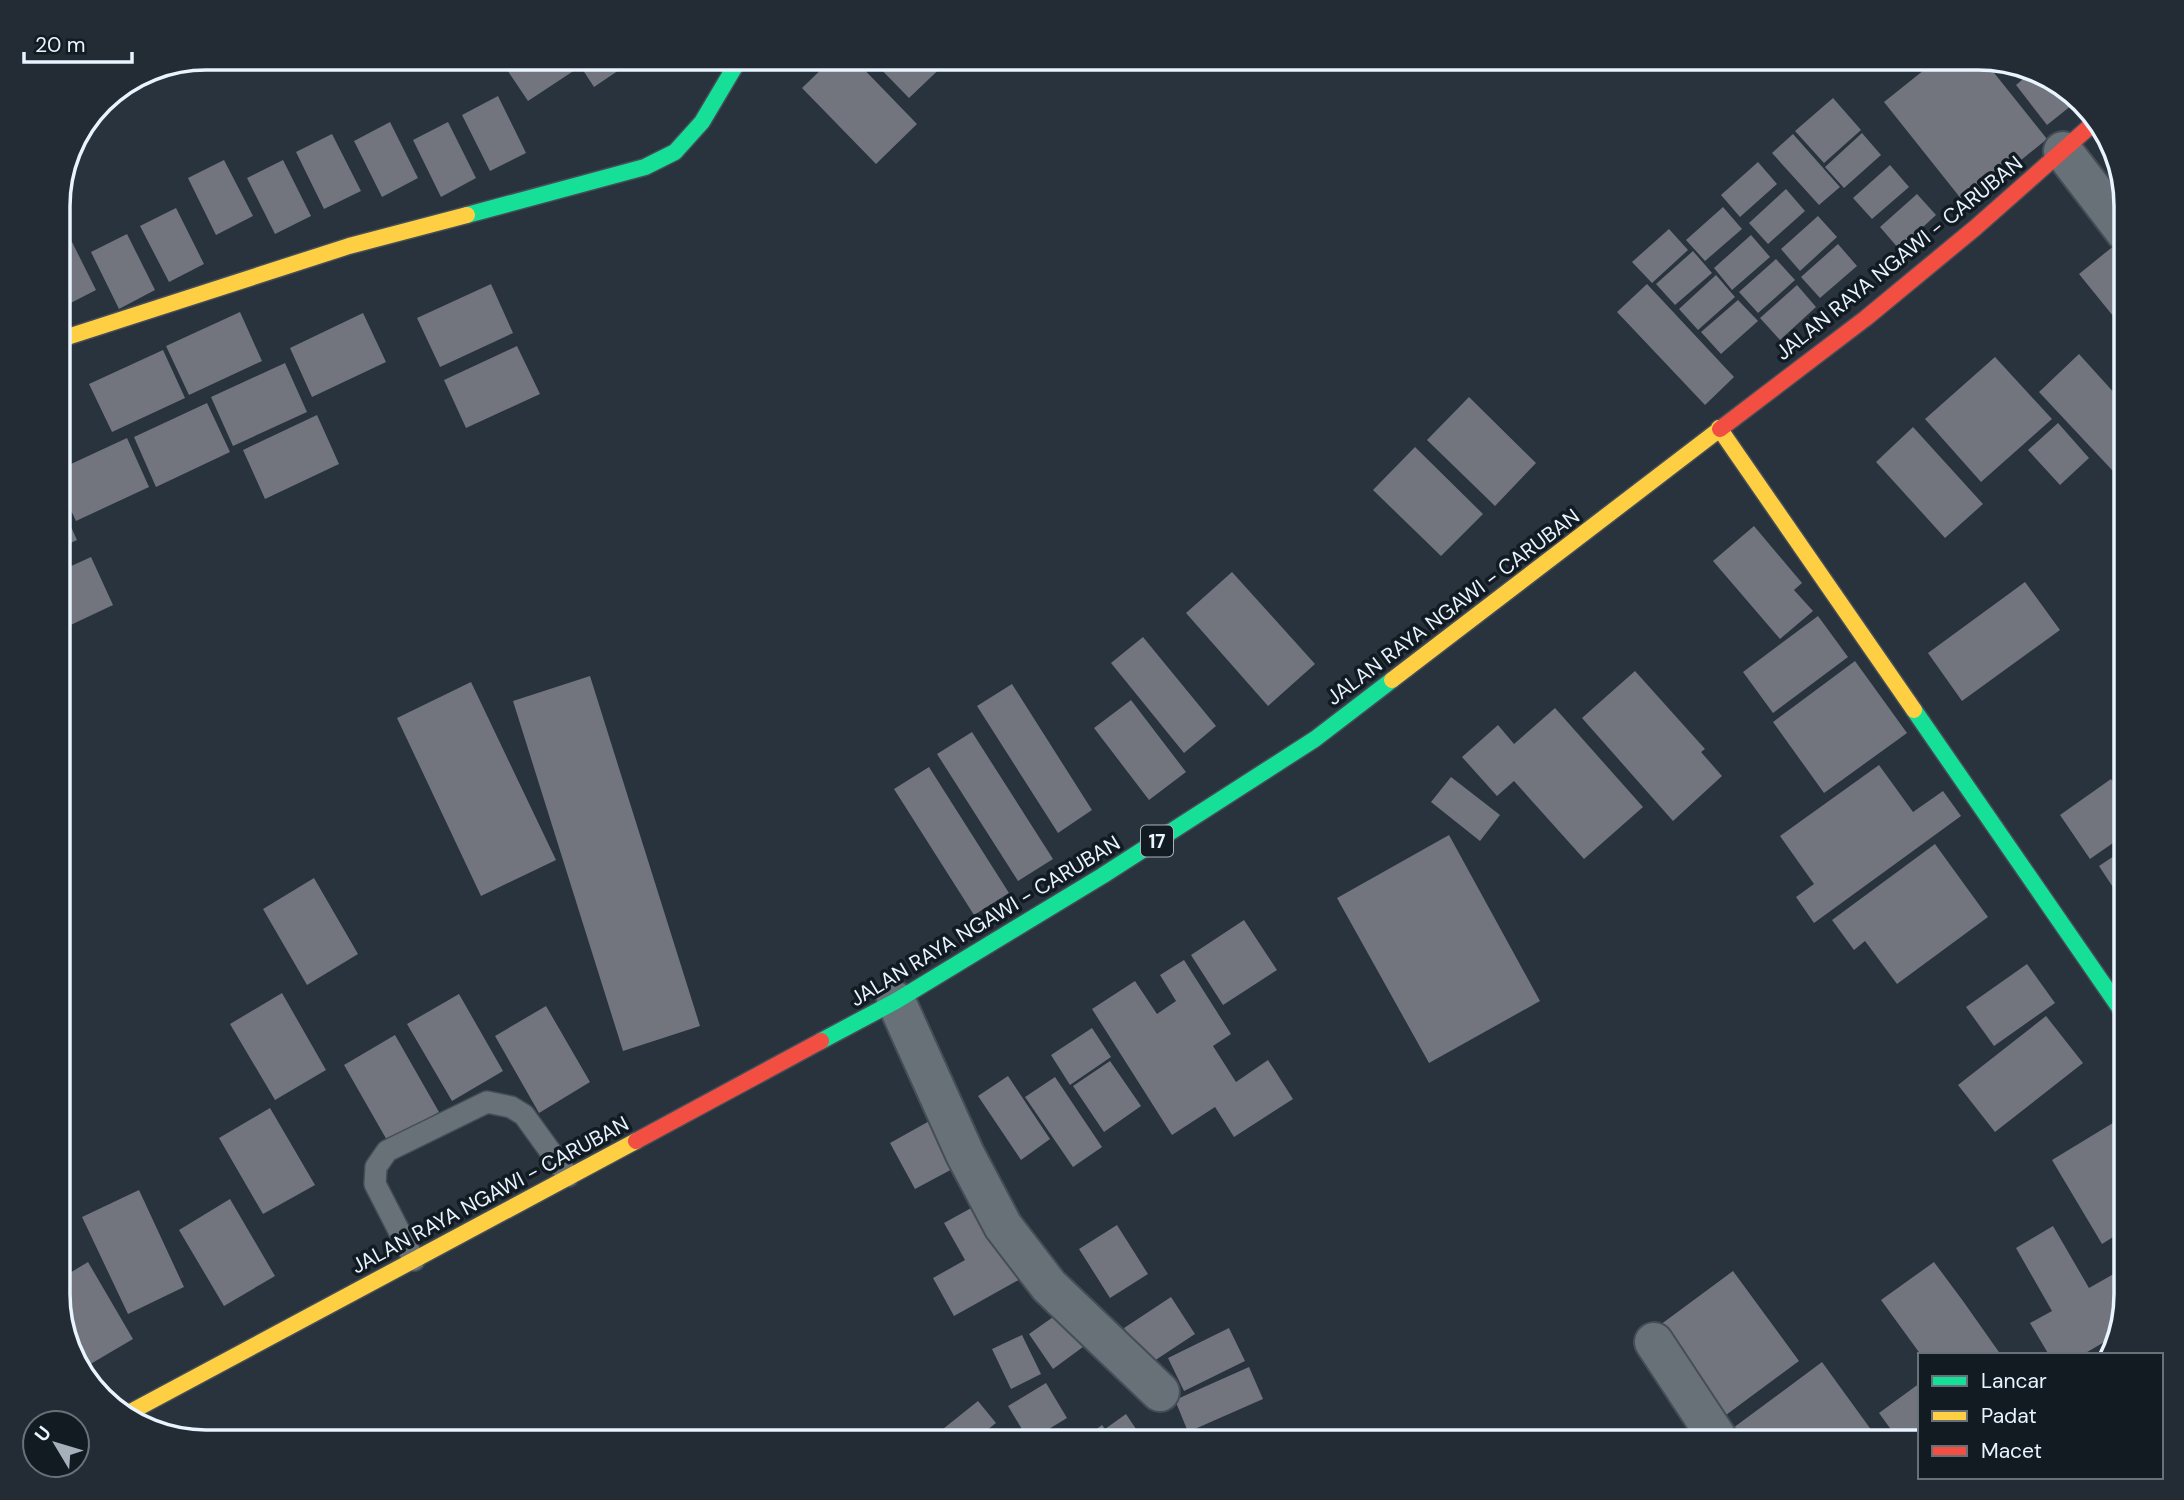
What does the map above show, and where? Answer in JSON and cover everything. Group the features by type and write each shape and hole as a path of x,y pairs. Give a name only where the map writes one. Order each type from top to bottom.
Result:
{"main road":[{"path":"70,336 349,246 645,167 675,152 702,122 733,70"},
{"name":"JALAN RAYA NGAWI - CARUBAN","path":"135,1410 896,1001 1102,877 1315,739 1866,318 2089,127"},
{"path":"1719,428 2114,1000"}],"street":[{"path":"2063,151 2114,217"},
{"path":"896,1001 965,1154 1003,1226 1049,1286 1160,1392"},
{"path":"1654,1342 1712,1430"}],"lane":[{"path":"414,1260 375,1184 376,1167 387,1151 487,1102 511,1107 524,1115 568,1177"}],"building":[{"path":"507,70 575,70 528,101"},
{"path":"583,70 619,70 594,87"},
{"path":"821,70 865,70 917,124 876,164 802,88"},
{"path":"882,70 938,70 909,98"},
{"path":"1924,70 1992,71 2047,139 1966,205 1884,102"},
{"path":"2024,78 2030,80 2054,93 2070,106 2047,125 2016,85"},
{"path":"498,96 526,153 490,171 462,115"},
{"path":"1833,98 1861,130 1824,163 1795,131"},
{"path":"390,122 418,178 382,197 354,141"},
{"path":"448,122 476,178 441,197 413,140"},
{"path":"1862,133 1881,155 1844,188 1825,167"},
{"path":"332,134 361,191 324,209 296,152"},
{"path":"1793,134 1840,187 1819,205 1772,153"},
{"path":"224,160 253,216 216,235 188,178"},
{"path":"283,160 311,216 275,234 247,178"},
{"path":"1758,162 1777,184 1740,217 1721,195"},
{"path":"1890,165 1909,187 1872,219 1853,198"},
{"path":"1786,189 1805,211 1768,244 1749,223"},
{"path":"1917,194 1936,215 1899,249 1880,227"},
{"path":"1723,207 1742,229 1705,261 1686,240"},
{"path":"176,208 204,264 169,282 140,226"},
{"path":"1818,216 1837,237 1800,271 1781,249"},
{"path":"1669,229 1688,250 1652,283 1632,262"},
{"path":"127,234 155,290 119,309 91,252"},
{"path":"1751,235 1770,257 1732,290 1714,268"},
{"path":"70,238 96,290 70,303"},
{"path":"1838,244 1857,266 1820,298 1801,277"},
{"path":"2114,246 2114,317 2079,274"},
{"path":"1693,251 1712,273 1675,305 1656,284"},
{"path":"1776,259 1795,280 1758,313 1739,292"},
{"path":"1716,275 1735,297 1698,330 1679,309"},
{"path":"491,284 513,333 440,367 417,318"},
{"path":"1647,284 1734,377 1705,405 1617,312"},
{"path":"1797,285 1816,307 1780,340 1760,318"},
{"path":"1738,300 1758,321 1721,354 1701,332"},
{"path":"240,312 262,361 189,395 166,346"},
{"path":"363,313 386,362 312,397 290,348"},
{"path":"517,346 540,394 466,428 444,380"},
{"path":"163,350 185,398 112,432 89,384"},
{"path":"2079,354 2114,393 2114,472 2039,392"},
{"path":"1995,357 2052,419 1981,482 1925,419"},
{"path":"285,363 307,412 233,446 211,397"},
{"path":"1469,397 1536,463 1495,506 1427,440"},
{"path":"207,403 230,452 156,487 134,437"},
{"path":"317,415 339,464 265,499 243,450"},
{"path":"2058,423 2089,458 2060,485 2028,450"},
{"path":"1913,427 1983,504 1945,538 1876,462"},
{"path":"127,438 149,487 76,521 70,508 70,464"},
{"path":"1415,447 1483,514 1441,556 1373,490"},
{"path":"70,525 77,540 70,543"},
{"path":"1754,526 1802,583 1794,590 1813,611 1780,639 1713,561"},
{"path":"91,557 113,605 70,625 70,567"},
{"path":"1232,572 1315,664 1268,706 1186,613"},
{"path":"2025,582 2060,630 1962,701 1928,653"},
{"path":"1818,616 1848,657 1773,713 1743,672"},
{"path":"1143,637 1216,726 1184,753 1111,663"},
{"path":"1855,661 1907,733 1824,793 1773,722"},
{"path":"1635,671 1705,749 1701,752 1722,776 1673,821 1582,718"},
{"path":"590,676 700,1026 623,1051 513,701"},
{"path":"471,682 556,860 481,896 397,718"},
{"path":"1012,684 1092,810 1058,833 977,706"},
{"path":"1131,700 1186,772 1149,800 1094,728"},
{"path":"1555,708 1643,807 1584,859 1514,781 1497,796 1462,757 1498,725 1514,744"},
{"path":"972,732 1053,859 1018,881 937,754"},
{"path":"1879,765 1913,812 1943,791 1961,816 1814,923 1796,897 1814,884 1780,836"},
{"path":"929,767 1009,893 974,915 894,789"},
{"path":"1451,777 1500,815 1480,841 1431,802"},
{"path":"2111,779 2114,784 2114,842 2090,859 2060,815"},
{"path":"1449,835 1540,1001 1429,1063 1337,898"},
{"path":"1935,844 1988,917 1897,984 1865,941 1854,950 1832,920"},
{"path":"2114,856 2114,889 2099,866"},
{"path":"314,878 358,954 307,985 263,909"},
{"path":"1244,920 1277,970 1223,1005 1191,955"},
{"path":"1184,960 1231,1034 1213,1046 1236,1082 1268,1060 1293,1099 1234,1137 1215,1107 1172,1135 1092,1009 1135,981 1157,1014 1176,1001 1160,975"},
{"path":"2027,964 2055,1003 1994,1046 1966,1007"},
{"path":"282,993 326,1070 275,1100 230,1024"},
{"path":"459,994 503,1071 452,1101 407,1024"},
{"path":"546,1006 590,1082 539,1113 495,1036"},
{"path":"2046,1016 2083,1063 1995,1132 1958,1085"},
{"path":"1092,1028 1111,1057 1070,1085 1051,1055"},
{"path":"395,1035 439,1112 388,1142 344,1065"},
{"path":"1110,1061 1141,1106 1104,1132 1073,1086"},
{"path":"1008,1076 1050,1139 1021,1160 978,1096"},
{"path":"1055,1077 1102,1147 1073,1167 1025,1097"},
{"path":"270,1108 315,1185 263,1214 219,1138"},
{"path":"933,1119 958,1166 915,1189 890,1143"},
{"path":"2114,1122 2114,1236 2102,1244 2052,1160"},
{"path":"139,1190 184,1287 128,1314 82,1217"},
{"path":"230,1199 275,1276 224,1306 179,1230"},
{"path":"982,1202 1024,1277 954,1316 933,1278 965,1260 944,1223"},
{"path":"1117,1225 1148,1274 1110,1298 1079,1249"},
{"path":"2053,1226 2089,1288 2114,1274 2113,1312 2105,1341 2085,1353 2048,1353 2030,1323 2052,1311 2016,1248"},
{"path":"88,1262 133,1339 90,1364 80,1346 73,1321 70,1273"},
{"path":"1934,1262 2000,1353 1920,1353 1881,1300"},
{"path":"1733,1271 1799,1361 1726,1415 1660,1325"},
{"path":"1171,1297 1195,1334 1148,1365 1124,1328"},
{"path":"1063,1310 1087,1344 1053,1369 1029,1334"},
{"path":"1229,1328 1245,1361 1184,1391 1168,1358"},
{"path":"1022,1335 1041,1374 1011,1389 992,1349"},
{"path":"1822,1362 1871,1430 1734,1430 1733,1428"},
{"path":"1249,1367 1263,1399 1193,1430 1187,1430 1175,1400"},
{"path":"1046,1383 1067,1418 1047,1430 1022,1430 1008,1406"},
{"path":"1918,1384 1918,1430 1891,1430 1879,1413"},
{"path":"978,1401 996,1423 987,1430 942,1430"},
{"path":"1126,1414 1137,1430 1095,1430 1102,1425 1105,1429"}],"traffic: fast":[{"path":"467,215 645,167 675,152 702,122 733,70"},
{"path":"821,1041 896,1001 1102,876 1315,739 1392,680"},
{"path":"1914,710 2114,1000"}],"traffic: slow":[{"path":"70,336 349,246 467,215"},
{"path":"1719,428 1914,710"},
{"path":"1392,680 1720,429"},
{"path":"135,1410 636,1141"}],"traffic: jam":[{"path":"1720,429 1866,318 1975,228 2089,127"},
{"path":"636,1141 821,1041"}]}
